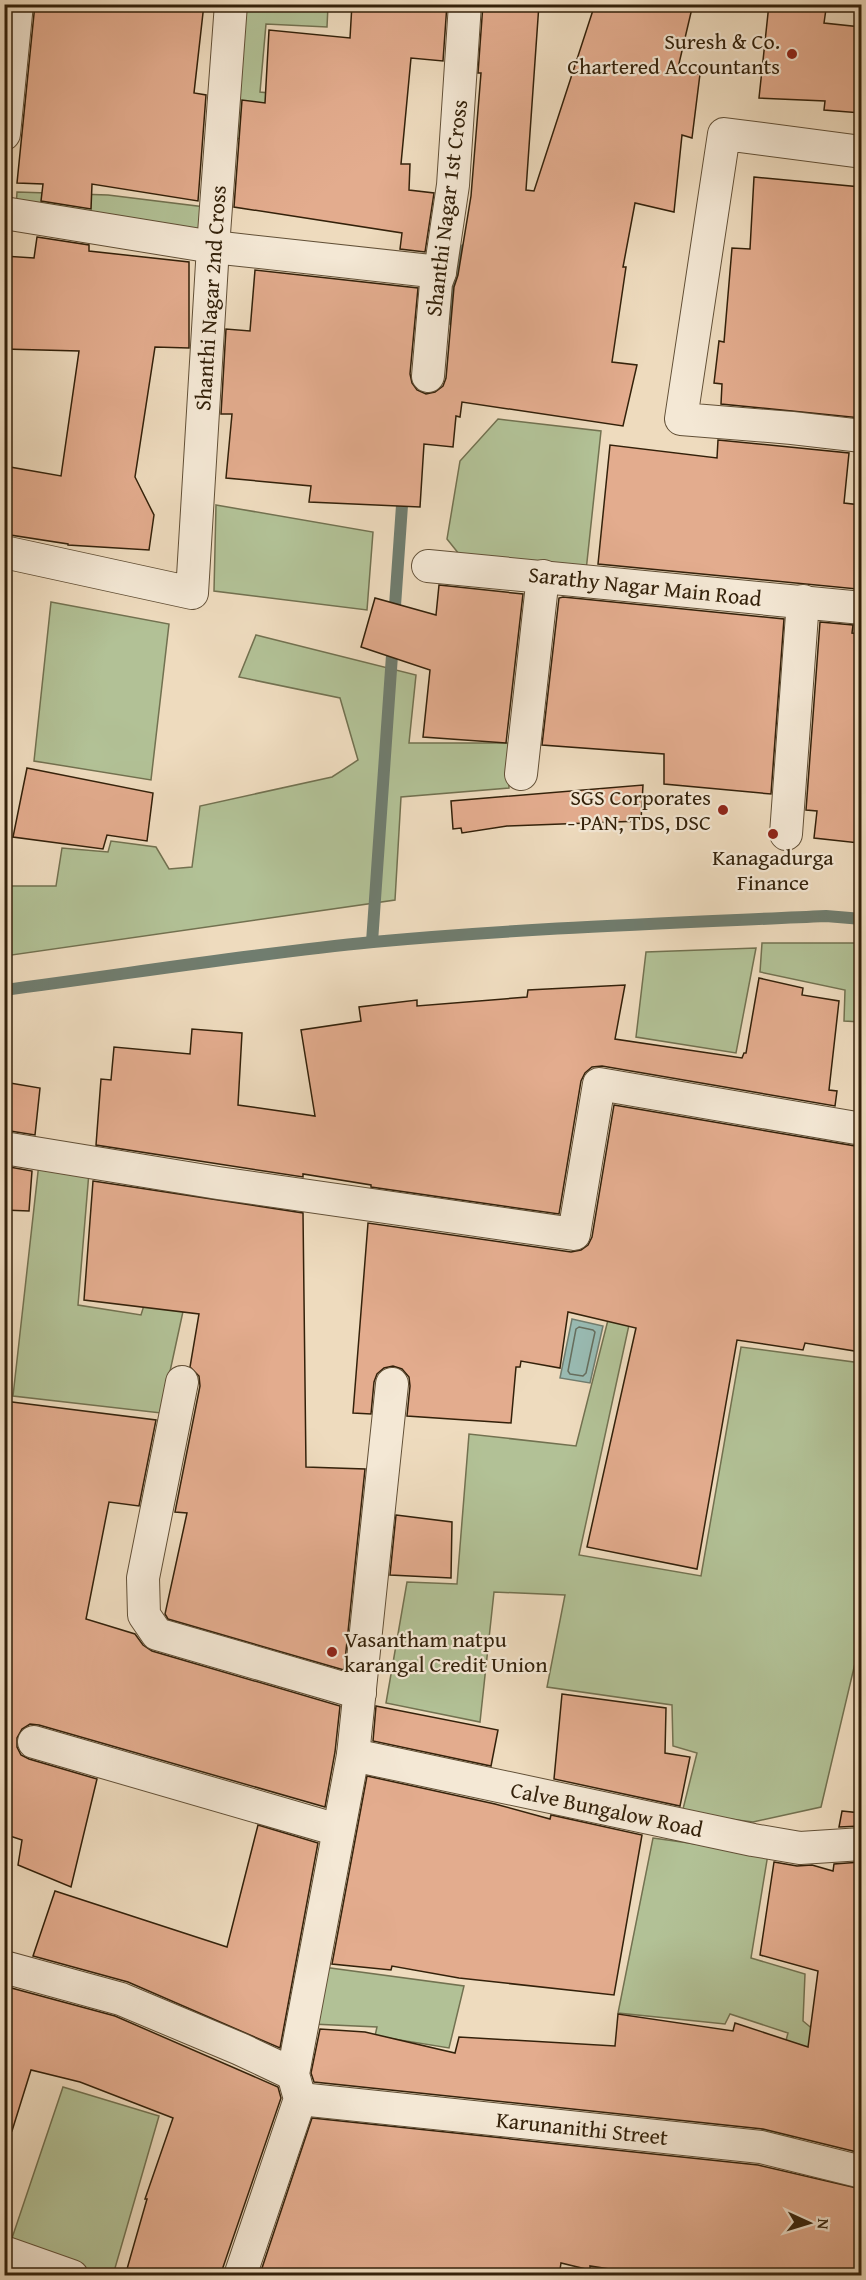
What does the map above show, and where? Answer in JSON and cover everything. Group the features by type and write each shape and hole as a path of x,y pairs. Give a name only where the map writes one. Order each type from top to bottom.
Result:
{"street":[{"path":"4,134 17,4"},
{"name":"Shanthi Nagar 2nd Cross","path":"4,552 192,593 213,247 231,4"},
{"name":"Shanthi Nagar 1st Cross","path":"428,376 436,283 440,272 453,185 465,4"},
{"path":"861,152 724,134 681,418 861,436"},
{"path":"4,213 213,247 440,272"},
{"name":"Sarathy Nagar Main Road","path":"428,566 861,608"},
{"path":"521,774 543,576"},
{"path":"786,834 803,601"},
{"path":"4,1148 218,1183 574,1234 600,1084 861,1130"},
{"path":"182,1382 142,1578 144,1614 157,1634 360,1693"},
{"path":"240,2276 297,2087 338,1830 353,1755 392,1384"},
{"path":"34,1742 338,1830"},
{"name":"Calve Bungalow Road","path":"353,1755 753,1840 800,1848 861,1844"},
{"name":"Karunanithi Street","path":"4,1967 121,1999 297,2087 761,2147 861,2172"},
{"path":"4,2252 72,2276"}],"green space":[{"path":"235,5 328,6 327,27 266,24 260,92 319,98 316,143 229,138"},
{"path":"17,192 108,195 205,207 204,237 16,208"},
{"path":"498,419 601,431 586,571 463,559 447,539 460,461"},
{"path":"216,505 373,532 367,610 214,591"},
{"path":"51,602 169,624 151,780 34,761"},
{"path":"256,635 416,675 409,743 508,743 509,788 401,797 395,900 5,956 4,886 56,886 62,848 108,852 111,841 156,847 169,869 192,867 200,806 332,777 358,760 340,698 239,677"},
{"path":"762,943 861,943 861,1022 844,1021 845,990 760,972"},
{"path":"756,948 736,1053 636,1037 646,952"},
{"path":"39,1163 89,1172 78,1305 141,1315 150,1286 187,1293 161,1413 13,1396"},
{"path":"609,1316 629,1325 579,1555 701,1576 741,1347 861,1363 861,1638 821,1807 753,1822 682,1813 697,1753 673,1746 672,1705 547,1687 565,1595 494,1592 480,1722 386,1703 407,1582 457,1584 469,1434 576,1446"},
{"path":"653,1838 768,1854 751,1958 805,1974 803,2021 815,2031 791,2148 759,2141 788,2033 730,2014 725,2024 618,2013"},
{"path":"323,1967 464,1986 449,2048 375,2036 377,2027 312,2024"},
{"path":"63,2087 159,2116 113,2275 99,2275 10,2244"}],"water":[{"path":"572,1319 603,1326 590,1383 560,1378"}],"building":[{"path":"35,4 204,4 194,93 206,95 198,201 92,184 91,209 41,201 43,184 17,183"},
{"path":"352,4 447,4 443,61 411,58 401,164 410,164 409,190 434,193 425,252 400,249 402,233 234,207 242,100 265,103 269,30 350,38"},
{"path":"483,4 539,4 526,190 534,191 595,4 693,4 677,72 700,74 692,138 682,135 674,212 635,203 623,267 626,267 612,362 637,365 623,426 462,402 460,417 456,416 453,447 424,444 420,507 309,502 311,486 226,478 232,414 221,414 226,329 250,331 255,270 418,288 410,374 412,383 417,390 426,394 435,392 443,386 446,378 454,287 471,196 481,73 478,73"},
{"path":"769,4 826,9 824,23 861,27 861,113 824,110 825,101 759,98"},
{"path":"754,177 861,187 861,418 721,404 722,384 714,383 719,341 724,342 732,248 750,249"},
{"path":"37,237 89,245 89,251 189,262 189,348 155,347 135,477 154,515 149,550 68,545 4,534 4,466 61,476 79,351 4,349 4,256 34,258"},
{"path":"718,440 849,453 844,503 861,505 861,546 857,589 598,564 610,445 717,458"},
{"path":"439,585 523,594 506,743 423,737 430,670 361,647 375,598 436,615"},
{"path":"559,598 784,619 771,794 664,784 664,754 542,745"},
{"path":"820,622 853,625 852,633 861,634 859,843 814,838 817,811 806,810"},
{"path":"27,768 153,793 147,841 107,835 103,849 13,837"},
{"path":"643,785 641,821 507,826 462,833 461,828 453,829 451,801"},
{"path":"759,978 803,988 802,995 839,1001 829,1090 837,1091 835,1106 602,1066 592,1067 581,1081 559,1214 371,1187 371,1185 303,1174 303,1177 96,1145 101,1079 111,1080 114,1047 190,1054 192,1029 242,1033 238,1105 315,1116 301,1030 361,1021 359,1007 417,1000 417,1006 527,997 528,990 625,985 615,1039 742,1058 746,1053"},
{"path":"4,1082 40,1088 35,1135 4,1130"},
{"path":"614,1105 861,1147 861,1352 805,1343 803,1350 737,1340 697,1569 587,1547 636,1328 568,1312 560,1368 521,1361 520,1367 516,1367 511,1423 407,1416 409,1377 402,1369 393,1366 384,1368 377,1374 371,1414 353,1413 368,1223 571,1252 581,1250 588,1245 592,1237"},
{"path":"4,1166 32,1171 29,1211 4,1210"},
{"path":"93,1181 303,1213 306,1467 365,1469 344,1670 168,1619 165,1614 187,1513 175,1512 200,1386 199,1376 190,1367 199,1314 84,1300"},
{"path":"4,1401 156,1420 139,1506 109,1502 86,1619 135,1634 143,1645 152,1651 340,1706 335,1752 325,1807 30,1724 22,1729 17,1738 17,1747 21,1755 97,1779 71,1887 18,1865 22,1840 4,1834"},
{"path":"396,1515 452,1522 451,1578 390,1575"},
{"path":"562,1694 666,1708 665,1753 690,1757 680,1806 554,1779"},
{"path":"376,1706 498,1730 491,1766 373,1741"},
{"path":"367,1776 495,1804 550,1819 551,1815 642,1835 614,1995 459,1978 392,1966 391,1970 332,1964"},
{"path":"842,1811 861,1813 861,1826 839,1827"},
{"path":"258,1825 318,1843 280,2048 128,1982 33,1956 55,1891 227,1947"},
{"path":"774,1862 797,1866 812,1865 833,1871 834,1864 861,1862 861,2153 763,2129 314,2082 311,2073 320,2029 365,2032 455,2053 459,2037 615,2046 618,2014 733,2031 735,2023 808,2047 818,1971 760,1955"},
{"path":"4,1986 115,2016 278,2087 281,2098 220,2276 125,2276 147,2199 145,2199 173,2118 80,2082 31,2070 12,2131 4,2130"},
{"path":"312,2118 758,2165 861,2189 861,2276 653,2276 590,2266 590,2270 561,2263 559,2276 290,2276 261,2271"}],"waterway":[{"path":"446,320 464,250"},
{"path":"394,620 403,491"},
{"path":"372,942 393,641"},
{"path":"4,990 281,952 429,937 599,926 826,916 862,919"}],"place":[{"name":"Suresh & Co. Chartered Accountants","path":"792,54"},
{"name":"SGS Corporates - PAN, TDS, DSC","path":"723,810"},
{"name":"Kanagadurga Finance","path":"773,834"},
{"name":"Vasantham natpu karangal Credit Union","path":"332,1652"}]}
